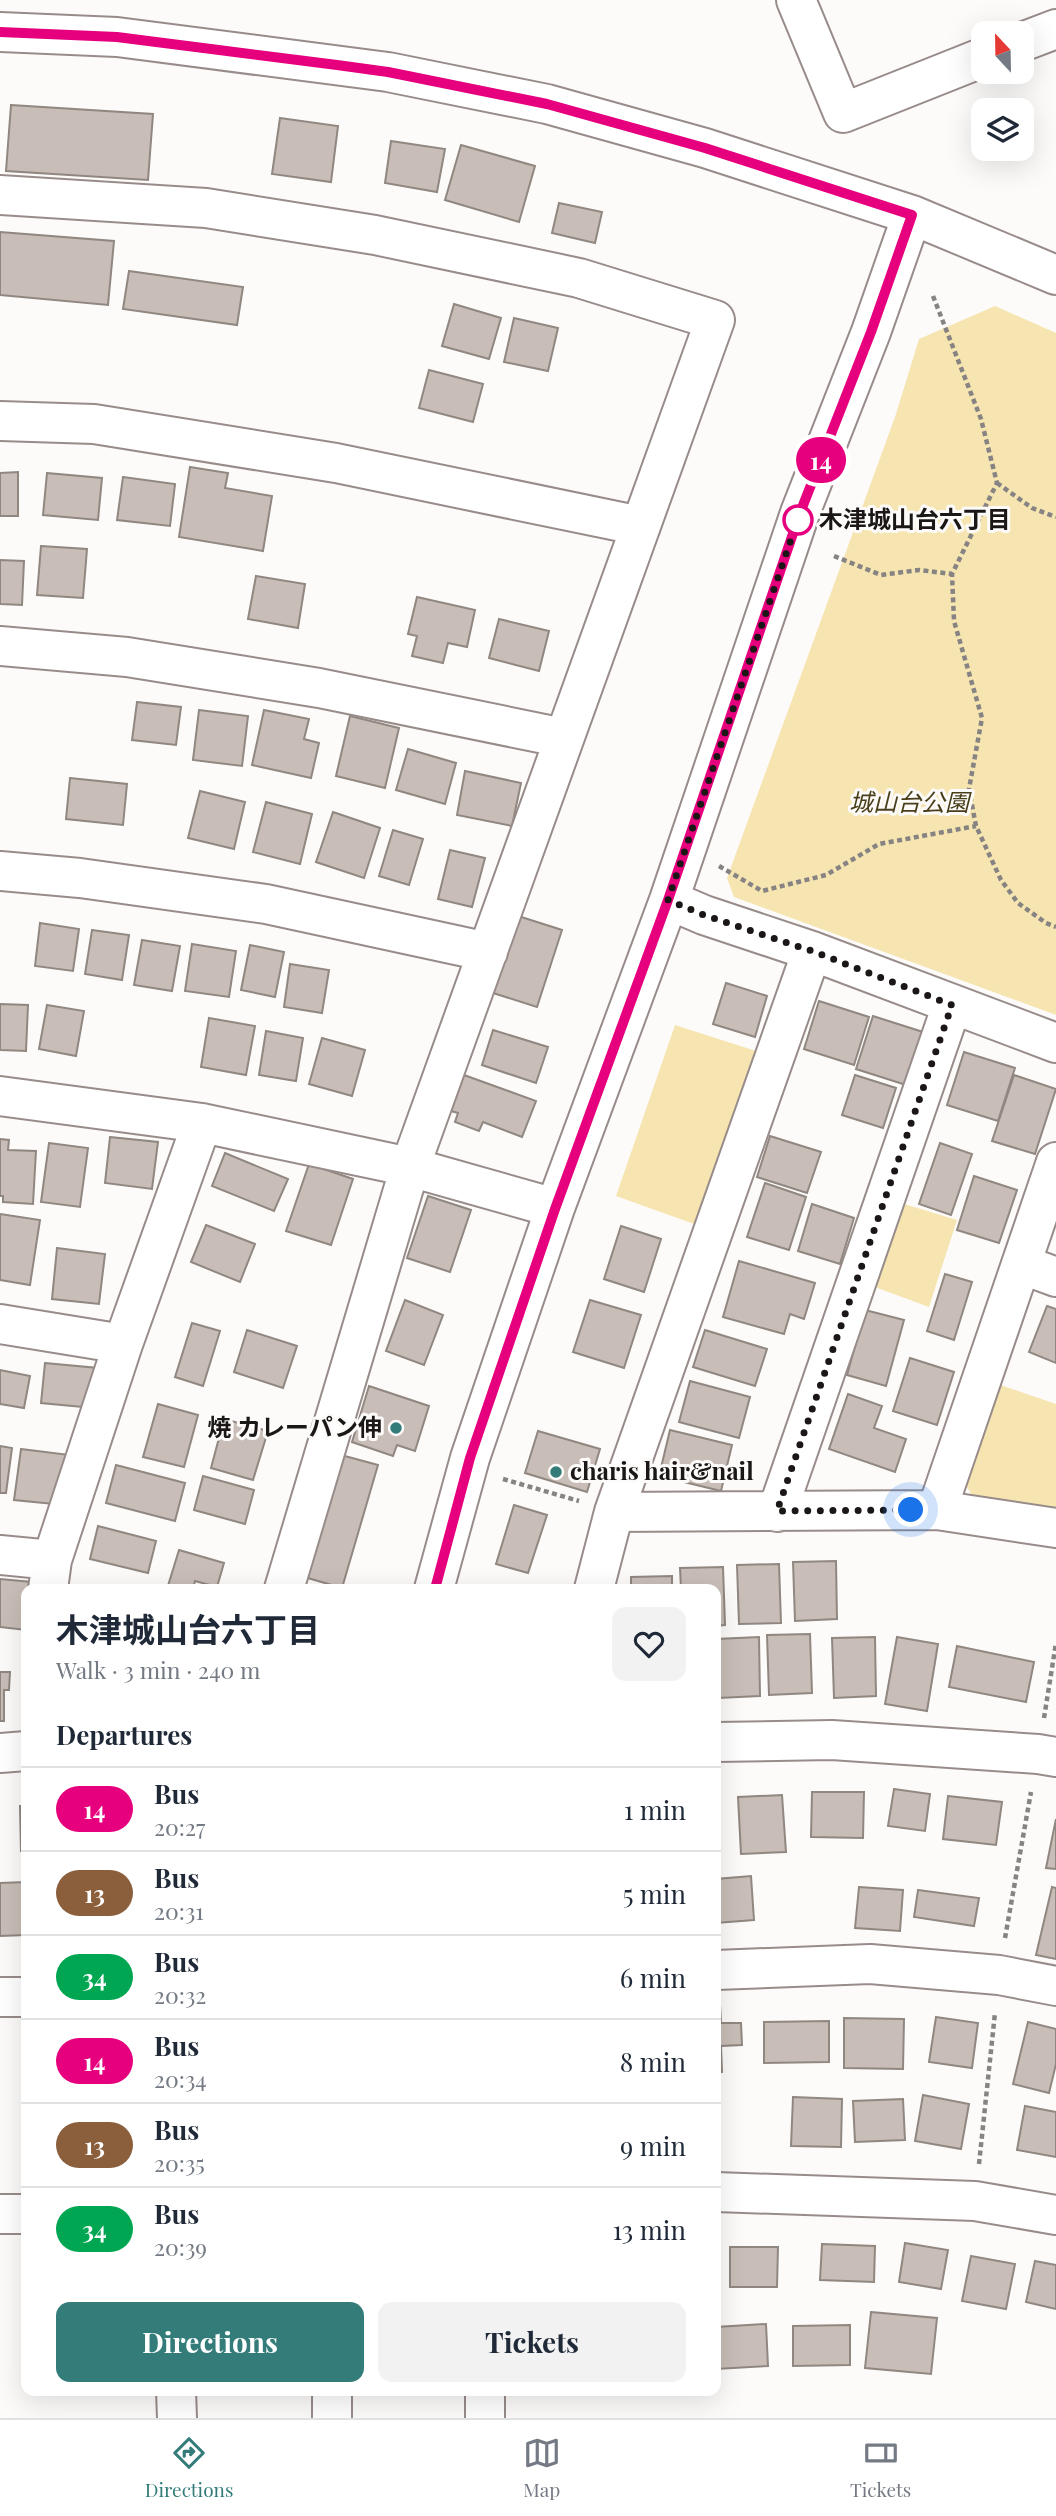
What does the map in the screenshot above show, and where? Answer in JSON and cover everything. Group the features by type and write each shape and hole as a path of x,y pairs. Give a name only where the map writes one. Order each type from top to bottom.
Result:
{"street":[{"path":"796,0 843,113 971,62"},
{"path":"1034,37 1056,29"},
{"path":"0,32 117,37 183,45 388,72 547,104 705,148 912,215 1056,275"},
{"path":"0,195 206,208 375,235 579,278 715,320 410,1167 285,1584"},
{"path":"436,1584 470,1458 555,1209 668,900 800,513 871,332 912,215"},
{"path":"0,421 94,424 323,461 641,526"},
{"path":"0,646 127,657 305,685 564,738"},
{"path":"0,871 80,878 266,904 488,952"},
{"path":"668,900 1056,1043"},
{"path":"595,1584 614,1511 812,951"},
{"path":"777,1511 952,1005"},
{"path":"0,1096 202,1123 410,1167 555,1209"},
{"path":"0,1555 50,1574 123,1344 202,1123"},
{"path":"937,1510 1038,1270 1056,1162"},
{"path":"0,1324 123,1344"},
{"path":"614,1511 937,1510 1056,1528"},
{"path":"721,1742 832,1740 1047,1756"},
{"path":"721,1970 870,1964 999,1975 1056,1986"},
{"path":"0,1997 21,1997"},
{"path":"721,2192 975,2201 1056,2215"},
{"path":"0,2214 21,2214"},
{"path":"176,2396 177,2418"},
{"path":"332,2396 332,2418"},
{"path":"485,2396 485,2418"}],"path":[{"path":"933,296 981,419 997,483 952,574 954,621 982,718 969,789 976,826 1001,880 1018,902 1046,923 1056,927"},
{"path":"997,483 1032,508 1056,517"},
{"path":"834,556 881,575 919,570 952,574"},
{"path":"717,864 762,891 826,875 879,844 976,826"},
{"path":"502,1479 614,1511"},
{"path":"975,2201 999,1975 1047,1756 1056,1643"}],"green space":[{"name":"城山台公園","path":"995,306 1056,333 1056,1015 734,897 727,878 895,417 919,339"},
{"path":"675,1025 756,1051 694,1224 616,1196"},
{"path":"901,1203 957,1220 929,1307 872,1286"},
{"path":"995,1383 1056,1404 1056,1512 974,1498 961,1478"}],"building":[{"path":"11,105 153,114 148,180 6,171"},
{"path":"280,118 338,126 331,182 272,174"},
{"path":"391,141 445,149 437,192 385,183"},
{"path":"461,145 535,166 519,222 445,200"},
{"path":"559,203 602,212 595,243 552,233"},
{"path":"0,232 114,241 108,305 0,295"},
{"path":"129,271 243,287 237,325 123,309"},
{"path":"454,304 501,318 489,359 442,346"},
{"path":"514,318 558,328 548,371 504,362"},
{"path":"429,370 483,384 473,422 419,408"},
{"path":"190,467 228,473 225,488 272,496 263,551 179,537"},
{"path":"18,472 18,516 0,516 0,473"},
{"path":"47,473 102,478 98,520 43,515"},
{"path":"123,477 175,484 170,526 117,520"},
{"path":"41,546 87,549 83,598 37,595"},
{"path":"0,560 24,561 22,605 0,604"},
{"path":"256,576 305,584 298,628 248,619"},
{"path":"417,597 475,610 467,647 448,643 443,663 412,656 417,636 408,634"},
{"path":"499,619 549,631 539,671 489,658"},
{"path":"137,702 181,707 176,745 132,740"},
{"path":"199,710 248,716 242,766 193,760"},
{"path":"264,710 309,719 304,739 319,743 311,778 252,765"},
{"path":"350,716 399,728 385,788 336,776"},
{"path":"408,749 456,763 445,804 396,790"},
{"path":"465,771 521,783 512,826 457,815"},
{"path":"70,778 127,784 123,825 66,819"},
{"path":"200,791 245,802 234,849 188,838"},
{"path":"266,802 312,814 300,864 253,852"},
{"path":"333,812 380,828 364,878 316,862"},
{"path":"393,830 423,839 409,885 379,876"},
{"path":"450,850 485,858 472,907 438,899"},
{"path":"515,915 562,930 537,1007 490,992"},
{"path":"40,923 79,929 73,971 35,966"},
{"path":"92,930 129,935 122,980 85,974"},
{"path":"142,940 180,946 172,991 134,985"},
{"path":"192,944 236,951 229,997 185,991"},
{"path":"250,945 284,952 275,997 241,990"},
{"path":"290,964 329,970 322,1013 284,1007"},
{"path":"726,983 767,996 755,1037 713,1024"},
{"path":"819,1001 869,1017 854,1065 804,1049"},
{"path":"0,1004 28,1005 26,1051 0,1050"},
{"path":"47,1005 84,1011 76,1056 39,1049"},
{"path":"873,1016 923,1032 906,1085 856,1069"},
{"path":"209,1018 255,1026 246,1075 201,1067"},
{"path":"493,1030 548,1047 536,1083 482,1065"},
{"path":"266,1031 303,1038 296,1081 259,1075"},
{"path":"322,1038 365,1050 352,1096 309,1084"},
{"path":"964,1052 1015,1068 998,1121 947,1105"},
{"path":"464,1075 536,1101 522,1137 483,1122 479,1131 455,1122 458,1113 451,1111"},
{"path":"855,1075 896,1088 883,1128 842,1115"},
{"path":"1014,1075 1056,1089 1035,1154 992,1141"},
{"path":"770,1136 821,1152 807,1193 757,1177"},
{"path":"110,1137 158,1142 152,1189 105,1183"},
{"path":"0,1139 9,1140 8,1150 36,1151 33,1204 3,1202 3,1196 0,1196"},
{"path":"49,1143 88,1148 80,1207 41,1202"},
{"path":"940,1143 972,1154 951,1215 919,1204"},
{"path":"225,1153 288,1179 274,1211 212,1186"},
{"path":"309,1164 353,1179 331,1245 286,1231"},
{"path":"974,1176 1017,1190 999,1243 957,1230"},
{"path":"765,1183 806,1197 789,1250 747,1237"},
{"path":"428,1196 471,1210 450,1272 407,1258"},
{"path":"812,1204 854,1218 840,1264 798,1251"},
{"path":"0,1214 40,1220 30,1285 0,1280"},
{"path":"206,1225 255,1244 240,1282 191,1262"},
{"path":"621,1226 661,1239 644,1292 604,1279"},
{"path":"57,1248 105,1254 99,1304 52,1299"},
{"path":"739,1261 815,1283 804,1319 790,1314 784,1334 723,1317"},
{"path":"945,1274 972,1282 954,1340 927,1331"},
{"path":"405,1300 443,1315 424,1365 386,1351"},
{"path":"590,1300 641,1315 624,1368 573,1352"},
{"path":"1047,1306 1056,1309 1056,1363 1029,1352"},
{"path":"865,1310 904,1320 886,1386 847,1375"},
{"path":"192,1323 220,1331 203,1386 175,1377"},
{"path":"247,1330 297,1346 283,1388 234,1372"},
{"path":"705,1330 767,1349 755,1386 693,1367"},
{"path":"910,1358 954,1372 937,1425 893,1411"},
{"path":"45,1363 98,1368 93,1408 41,1403"},
{"path":"0,1370 30,1376 24,1408 0,1404"},
{"path":"690,1381 750,1397 739,1438 679,1422"},
{"path":"369,1386 429,1406 415,1451 397,1445 393,1456 352,1442"},
{"path":"848,1394 882,1406 874,1428 906,1439 895,1472 829,1449"},
{"path":"158,1404 198,1415 184,1467 143,1457"},
{"path":"224,1419 268,1431 253,1480 211,1468"},
{"path":"670,1430 732,1445 721,1491 659,1476"},
{"path":"538,1431 600,1449 587,1492 525,1473"},
{"path":"0,1446 12,1448 6,1493 0,1493"},
{"path":"21,1449 70,1455 64,1505 14,1500"},
{"path":"330,1452 378,1465 343,1584 328,1584 294,1574"},
{"path":"116,1465 185,1483 175,1521 106,1503"},
{"path":"203,1476 254,1490 245,1524 194,1510"},
{"path":"514,1505 547,1515 528,1573 496,1564"},
{"path":"98,1526 156,1541 148,1573 90,1559"},
{"path":"179,1550 224,1563 218,1584 195,1581 194,1584 169,1584"},
{"path":"836,1561 837,1619 795,1621 793,1562"},
{"path":"779,1564 781,1623 739,1624 737,1565"},
{"path":"723,1567 725,1625 721,1625 721,1584 681,1584 680,1568"},
{"path":"672,1576 672,1584 631,1584 631,1577"},
{"path":"0,1579 32,1582 21,1584 21,1629 0,1627"},
{"path":"810,1634 812,1693 769,1695 767,1635"},
{"path":"759,1637 760,1696 721,1698 721,1639"},
{"path":"875,1637 876,1696 834,1698 832,1638"},
{"path":"897,1637 938,1644 927,1711 885,1704"},
{"path":"957,1646 1034,1662 1026,1702 949,1687"},
{"path":"0,1672 10,1672 9,1690 4,1690 4,1721 0,1721"},
{"path":"894,1789 930,1794 925,1831 888,1826"},
{"path":"812,1792 864,1792 863,1838 811,1837"},
{"path":"782,1795 786,1852 741,1854 738,1797"},
{"path":"948,1796 1002,1802 996,1845 943,1839"},
{"path":"1056,1819 1056,1869 1046,1868"},
{"path":"751,1876 754,1920 721,1923 721,1879"},
{"path":"21,1882 21,1935 0,1936 0,1883"},
{"path":"859,1887 903,1890 900,1931 855,1928"},
{"path":"1052,1887 1056,1888 1056,1959 1036,1955"},
{"path":"918,1890 979,1898 974,1926 914,1917"},
{"path":"936,2017 978,2023 972,2068 929,2062"},
{"path":"844,2018 904,2019 903,2069 844,2068"},
{"path":"829,2021 829,2062 764,2063 764,2022"},
{"path":"1028,2022 1056,2029 1056,2064 1049,2093 1013,2084"},
{"path":"721,2023 741,2023 742,2045 721,2046"},
{"path":"923,2095 969,2104 961,2149 915,2141"},
{"path":"793,2097 842,2099 841,2147 791,2146"},
{"path":"903,2099 905,2140 855,2142 853,2101"},
{"path":"1025,2106 1056,2112 1056,2157 1017,2150"},
{"path":"905,2243 948,2250 941,2289 899,2282"},
{"path":"822,2244 875,2246 874,2282 820,2280"},
{"path":"730,2247 778,2247 777,2287 730,2287"},
{"path":"971,2256 1015,2264 1006,2309 962,2301"},
{"path":"1035,2261 1056,2265 1056,2309 1026,2302"},
{"path":"871,2312 937,2318 931,2374 865,2368"},
{"path":"766,2324 768,2366 721,2369 721,2327"},
{"path":"850,2325 850,2365 793,2366 793,2326"}],"bus line":[{"name":"14","path":"0,32 117,37 388,72 547,104 705,148 912,215 871,332 800,513 668,900 555,1209 470,1458 436,1584"}],"place":[{"name":"木津城山台六丁目","path":"798,520"},
{"name":"焼 カレーパン伸","path":"396,1428"},
{"name":"charis hair&nail","path":"556,1472"}],"route":[{"path":"798,520 800,513 668,900 704,915 812,951 952,1005 777,1511 911,1510"}]}
